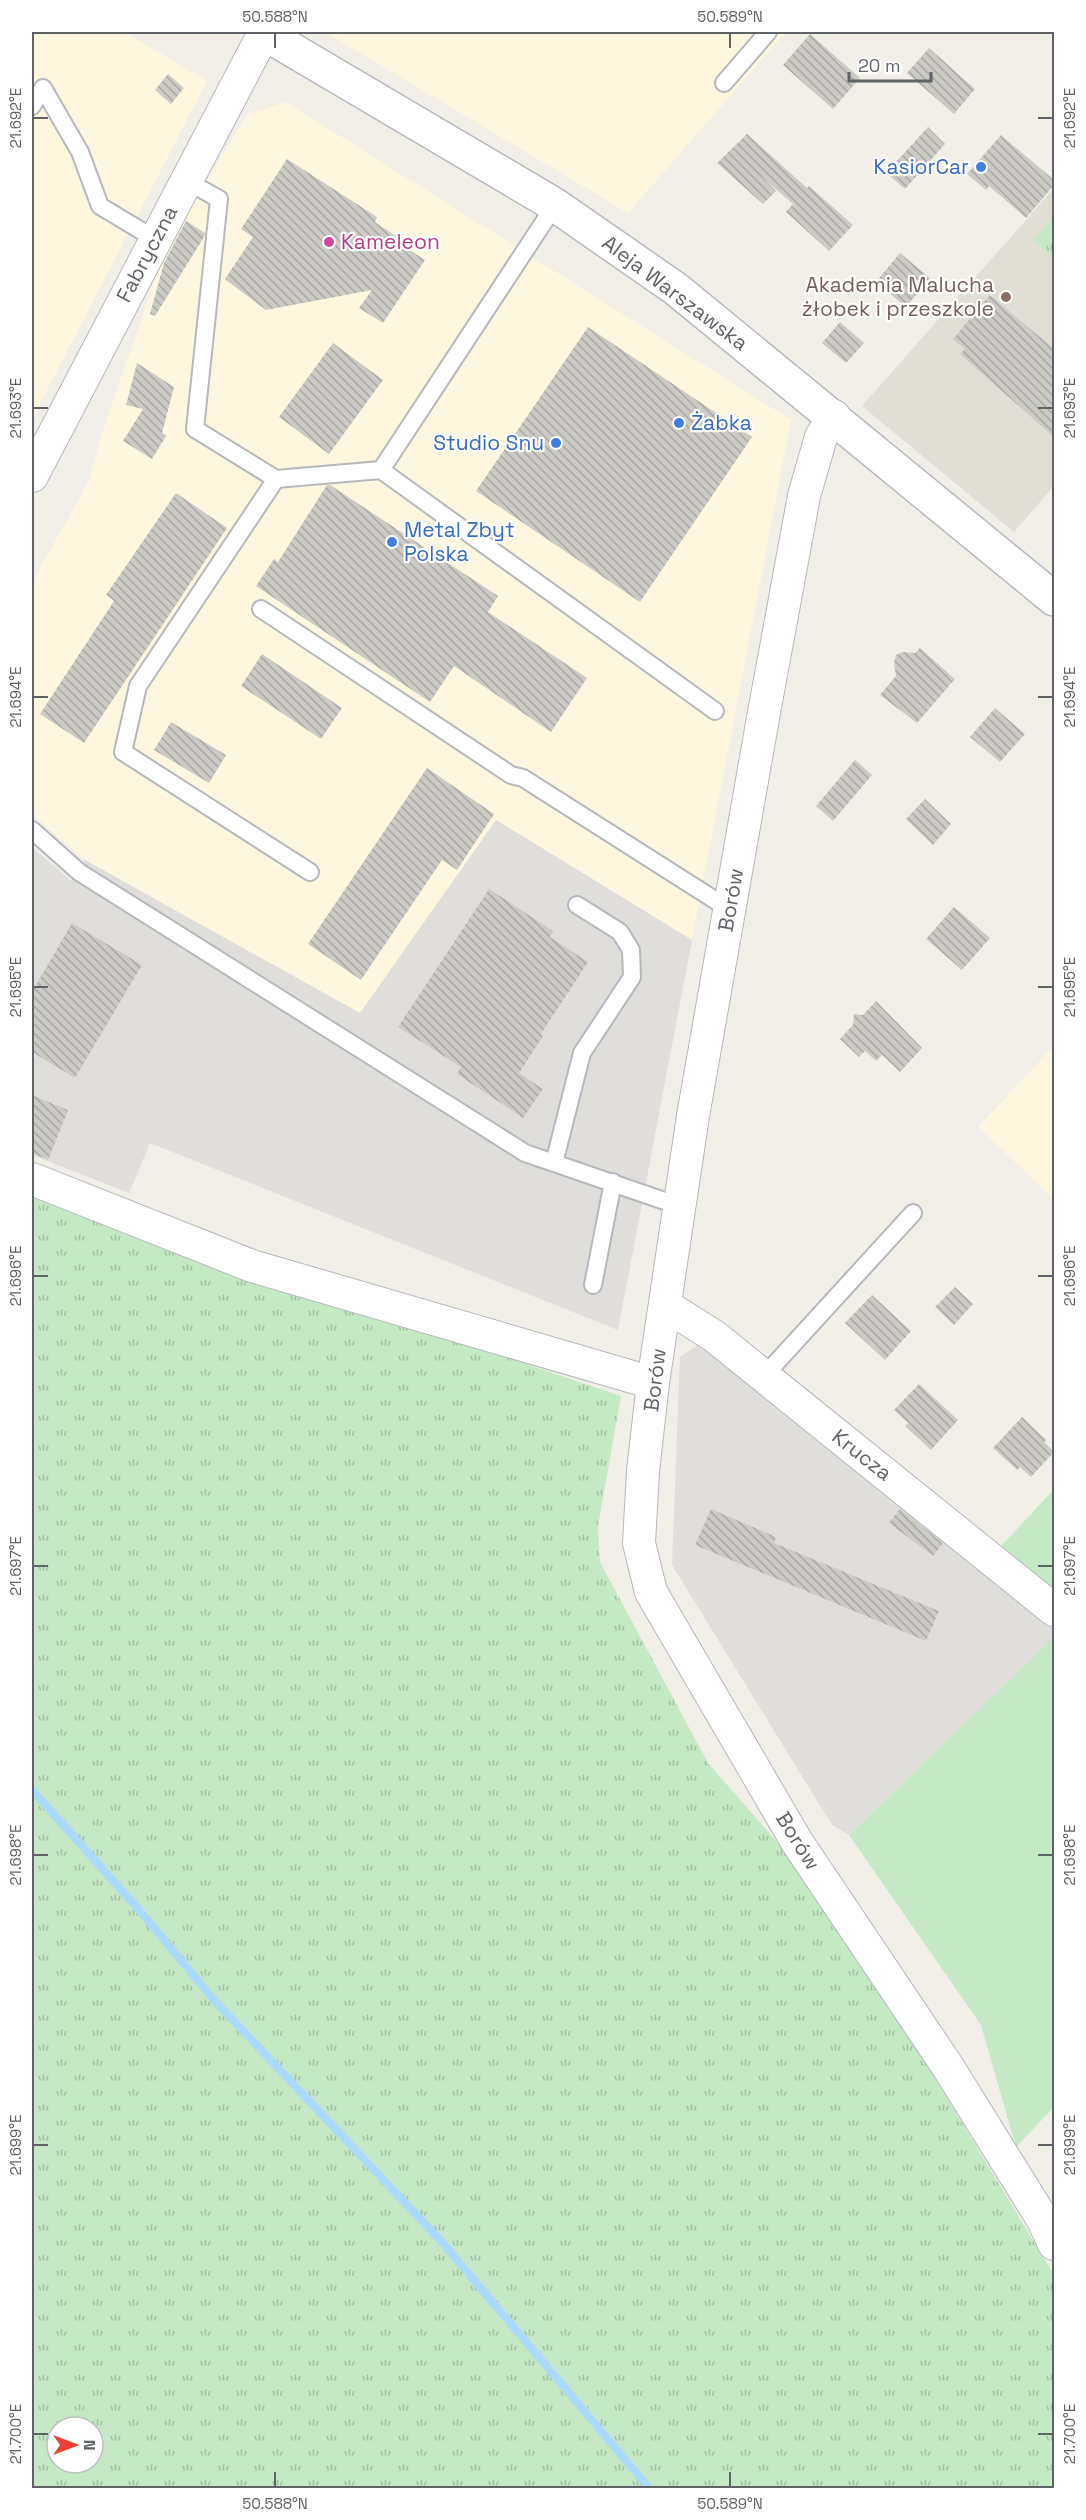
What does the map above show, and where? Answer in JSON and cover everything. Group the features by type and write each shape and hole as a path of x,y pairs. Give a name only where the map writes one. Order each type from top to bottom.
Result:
{"street":[{"name":"Fabryczna","path":"32,476 263,32"},
{"name":"Aleja Warszawska","path":"263,32 555,205 676,289 834,416 1054,599"},
{"name":"Borów","path":"834,416 821,437 804,496 729,909 679,1206 654,1383 639,1544 651,1592 797,1842 948,2067 1043,2220 1054,2244"},
{"path":"32,1179 252,1266 654,1383"},
{"name":"Krucza","path":"665,1305 714,1336 1054,1610"}],"lane":[{"path":"723,83 768,32"},
{"path":"32,106 43,88 80,152 100,206 155,239"},
{"path":"185,180 219,199 195,429 276,479 381,470 715,711"},
{"path":"381,470 555,205"},
{"path":"276,479 138,686 123,752 310,872"},
{"path":"261,609 511,775 522,778 729,909"},
{"path":"32,830 79,872 525,1154 614,1182 679,1206"},
{"path":"554,1163 582,1053 632,977 631,950 620,932 577,905"},
{"path":"593,1286 614,1182"},
{"path":"764,1376 913,1213"}],"shaded area":[{"path":"32,32 124,32 207,81 32,419"},
{"path":"325,32 786,32 628,213"},
{"path":"286,102 791,420 692,940 496,820 360,1013 85,860 32,814 32,582 89,481 102,433 169,240 248,114"},
{"name":"Akademia Malucha żłobek i przeszkole","path":"1054,188 1054,486 1014,532 862,406"},
{"path":"496,820 692,940 618,1330 150,1143 129,1193 32,1155 32,847 71,881 85,860 360,1013"},
{"path":"1054,1046 1054,1199 978,1127"},
{"path":"702,1342 1054,1628 1054,1637 849,1835 832,1825 672,1565 680,1357"}],"green space":[{"path":"1054,217 1054,258 1034,240"},
{"path":"32,1192 342,1302 621,1396 598,1526 600,1562 708,1763 826,1898 1054,2275 1054,2488 32,2488"},
{"path":"1054,1489 1054,1602 996,1552"},
{"path":"1054,1637 1054,2107 1016,2147 981,2025 849,1835"}],"building":[{"path":"810,34 860,78 833,109 783,65"},
{"path":"929,48 975,89 954,114 907,73"},
{"path":"168,74 184,88 171,104 155,90"},
{"path":"928,127 945,144 905,189 886,173"},
{"path":"747,134 807,188 809,186 853,225 829,251 786,212 793,204 761,176 776,191 763,204 717,163"},
{"path":"1001,135 1054,180 1054,185 1026,218 989,186 986,190 967,174"},
{"name":"Kameleon","path":"287,159 377,217 375,222 410,246 408,249 425,260 383,323 359,308 372,290 266,310 225,279 253,237 241,229"},
{"path":"186,221 205,233 204,237 155,316 150,314 164,263"},
{"path":"900,253 930,278 906,307 876,282"},
{"path":"990,295 1054,349 1054,437 960,354 965,349 953,339"},
{"path":"840,322 864,343 846,363 822,343"},
{"path":"588,327 752,437 640,602 476,491"},
{"path":"333,343 383,380 329,454 279,417"},
{"path":"137,363 174,387 162,433 166,436 152,459 123,441 143,409 126,405"},
{"path":"327,485 498,596 488,612 587,678 551,732 454,666 430,702 256,586 274,559 278,562"},
{"path":"176,493 227,528 84,743 40,714 114,601 106,595"},
{"path":"920,648 955,679 917,723 880,695 896,676 894,663 896,655 903,652 915,653"},
{"path":"262,654 342,708 321,739 241,686"},
{"path":"995,708 1025,734 1000,762 970,737"},
{"path":"171,722 226,755 209,783 154,750"},
{"path":"855,760 872,775 833,821 816,806"},
{"path":"427,768 494,814 457,870 442,860 361,980 308,944"},
{"path":"925,799 951,824 933,845 906,819"},
{"path":"489,889 553,931 550,937 588,962 541,1034 543,1036 519,1073 543,1089 523,1118 457,1074 461,1067 398,1027"},
{"path":"954,907 990,938 962,970 926,939"},
{"path":"72,923 142,965 75,1078 32,1052 32,992"},
{"path":"876,1001 922,1048 900,1072 882,1055 876,1061 865,1051 859,1057 840,1039 853,1025 854,1014 863,1015"},
{"path":"32,1095 68,1110 48,1160 32,1153"},
{"path":"955,1287 973,1304 954,1325 935,1307"},
{"path":"872,1295 911,1331 885,1360 845,1323"},
{"path":"919,1384 958,1420 931,1450 905,1426 908,1423 894,1410"},
{"path":"1022,1417 1046,1440 1044,1442 1054,1452 1031,1477 1020,1467 1017,1470 993,1448"},
{"path":"711,1509 776,1537 774,1543 939,1611 926,1641 695,1545"},
{"path":"900,1509 943,1543 933,1556 889,1523"}],"waterway":[{"path":"32,1790 140,1911 213,1999 441,2241 649,2488"}],"place":[{"name":"KasiorCar","path":"981,167"},
{"name":"Kameleon","path":"329,242"},
{"name":"Akademia Malucha żłobek i przeszkole","path":"1006,297"},
{"name":"Żabka","path":"679,423"},
{"name":"Studio Snu","path":"556,443"},
{"name":"Metal Zbyt Polska","path":"392,542"}]}
